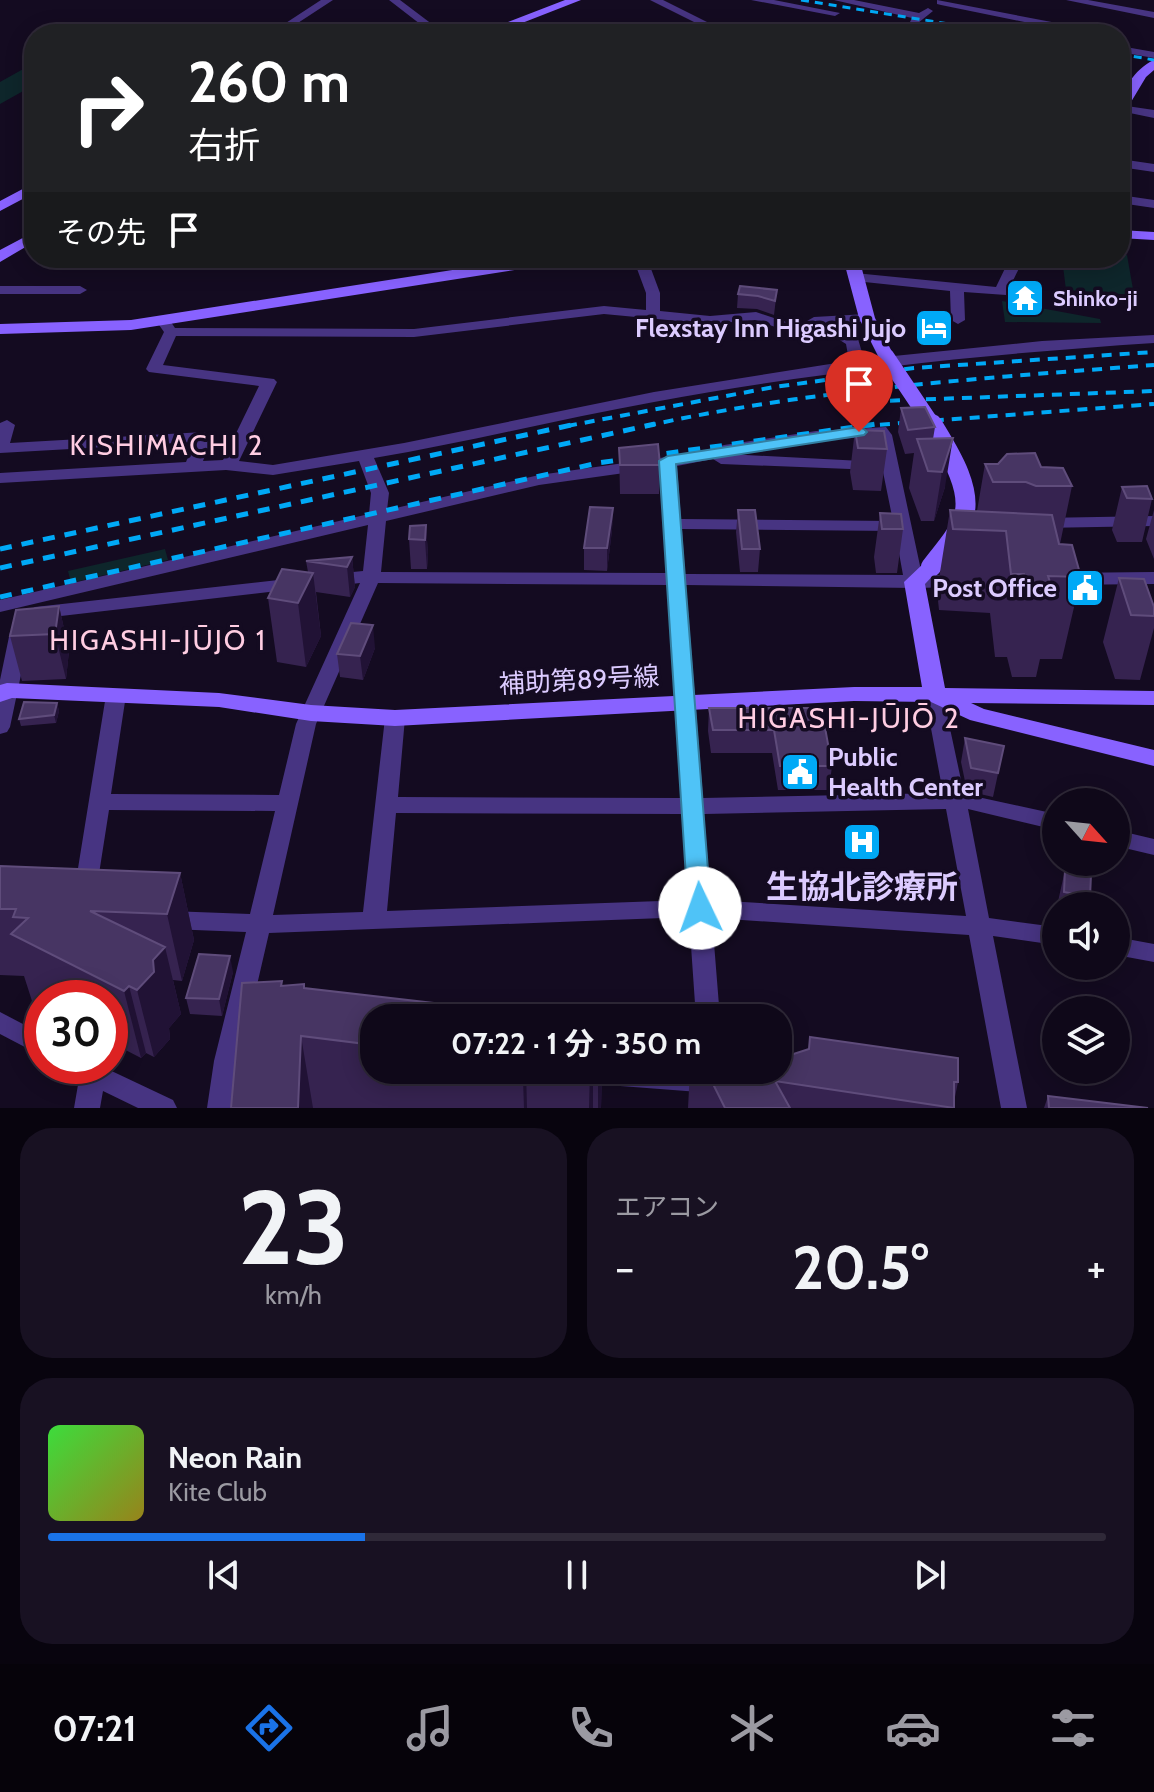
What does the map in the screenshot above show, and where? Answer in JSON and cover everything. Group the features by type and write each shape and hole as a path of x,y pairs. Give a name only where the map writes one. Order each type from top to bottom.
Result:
{"street":[{"path":"290,24 328,0"},
{"path":"394,0 426,24"},
{"path":"514,24 575,0"},
{"path":"655,0 702,24"},
{"path":"756,0 835,13"},
{"path":"839,0 918,16"},
{"path":"894,0 939,3 1039,24"},
{"path":"1074,0 1098,8 1154,15"},
{"path":"914,24 918,16 939,3"},
{"path":"1084,24 1098,8"},
{"path":"1130,51 1154,55"},
{"path":"1130,87 1151,69"},
{"path":"1130,110 1154,114"},
{"path":"1130,164 1154,168"},
{"path":"0,207 24,196"},
{"path":"1130,200 1154,204"},
{"path":"1130,235 1154,236"},
{"path":"0,257 24,242"},
{"path":"167,326 485,268"},
{"path":"644,268 653,293 653,312"},
{"path":"853,268 867,318 886,356 936,429 966,502 963,521 931,567 914,582"},
{"path":"855,277 1001,292 1012,268"},
{"path":"957,287 958,320"},
{"path":"0,290 80,290"},
{"path":"0,329 167,326 389,334 466,328 588,310 653,312 710,320 746,315 776,321 796,330 834,332 846,336 853,342 857,364"},
{"path":"776,321 867,318"},
{"path":"167,326 154,369 269,382 229,465"},
{"path":"0,478 229,465 273,470 654,397 857,364 1042,346 1154,339"},
{"path":"7,425 0,448 204,437 193,467"},
{"path":"697,458 724,450 880,430 884,435 1014,1108"},
{"path":"220,1108 227,1061 257,924 311,713 371,578 380,517 380,493 364,453"},
{"path":"25,607 539,480 697,458 890,465"},
{"path":"668,461 707,1004"},
{"path":"1027,523 1154,521"},
{"path":"673,524 900,526"},
{"path":"0,606 25,607 371,578 981,581"},
{"path":"1041,580 1154,578"},
{"path":"0,727 2,692 25,607"},
{"name":"補助第89号線","path":"2,692 219,700 311,713 395,718 854,694 1154,698"},
{"path":"82,916 116,695"},
{"path":"935,696 978,715 1154,758"},
{"path":"374,920 395,718"},
{"path":"386,805 695,806 954,801 976,802 1042,818"},
{"path":"99,802 286,803"},
{"path":"1130,841 1154,847"},
{"path":"146,919 257,924 700,908 979,927 1042,934"},
{"path":"1130,949 1154,953"},
{"path":"0,1022 24,1036"},
{"path":"227,1061 263,1052"},
{"path":"85,1084 87,1108"},
{"path":"112,1084 164,1108"},
{"path":"736,1084 742,1086"}],"green space":[{"path":"24,69 24,91 0,104 0,82"},
{"path":"1063,268 1129,268 1134,295 1066,290"},
{"path":"1002,301 1100,319 1101,323 1005,322"},
{"path":"165,549 168,560 71,583 68,571"}],"building":[{"path":"740,286 777,290 775,301 738,294"},
{"path":"925,407 935,427 908,430 901,408"},
{"path":"855,430 884,431 887,449 858,448"},
{"path":"953,438 942,472 928,471 917,439"},
{"path":"658,444 660,465 620,465 619,448"},
{"path":"1035,453 1041,467 1063,468 1072,486 993,482 985,464 998,464 1007,454"},
{"path":"1147,486 1152,499 1127,498 1122,487"},
{"path":"590,507 613,508 607,548 584,548"},
{"path":"738,510 755,510 760,549 742,549"},
{"path":"950,510 1052,515 1059,544 1072,545 1081,577 1048,576 1054,594 1030,594 1024,574 1011,574 1006,531 953,529"},
{"path":"880,513 901,514 903,529 882,529"},
{"path":"426,525 425,540 409,539 410,526"},
{"path":"352,557 347,567 306,561"},
{"path":"282,569 313,573 298,603 268,598"},
{"path":"1119,578 1144,579 1154,616 1131,615"},
{"path":"59,606 55,634 10,636 16,610"},
{"path":"351,623 373,625 360,656 337,654"},
{"path":"24,702 57,703 54,715 19,719"},
{"path":"709,708 818,708 822,711 832,766 780,766 774,730 713,730"},
{"path":"965,738 1004,746 998,773 971,768"},
{"path":"0,866 180,873 167,914 90,911 165,947 153,960 154,972 137,990 128,987 128,980 102,980 11,934 28,918 13,917 16,909 0,909"},
{"path":"1065,876 1091,876 1090,892 1064,892"},
{"path":"199,954 230,956 219,999 186,998"},
{"path":"282,981 281,986 304,984 304,988 443,1004 360,1004 360,1043 301,1036 298,1108 231,1108 242,983"},
{"path":"810,1037 958,1058 954,1108 792,1084 792,1054 809,1049"},
{"path":"713,1084 777,1084 790,1108 725,1108"},
{"path":"1048,1096 1148,1108 1049,1108"}],"railway":[{"path":"801,0 949,24"},
{"path":"1130,56 1154,60"},
{"path":"567,426 774,387 914,368 1154,352"},
{"path":"646,426 835,394 1154,365"},
{"path":"854,402 1154,391"},
{"path":"862,426 1154,404"},
{"path":"0,549 576,424"},
{"path":"0,568 655,424"},
{"path":"0,597 598,463 876,424"}],"place":[{"name":"Shinko-ji","path":"1025,298"},
{"name":"Flexstay Inn Higashi Jujo","path":"934,328"},
{"name":"Post Office","path":"1085,588"},
{"name":"Public Health Center","path":"800,772"},
{"name":"生協北診療所","path":"862,842"}],"district":[{"name":"KISHIMACHI 2","path":"167,445"},
{"name":"HIGASHI-JŪJŌ 1","path":"158,640"},
{"name":"HIGASHI-JŪJŌ 2","path":"849,718"}],"route":[{"path":"700,908 668,461 816,436 859,432"}]}
